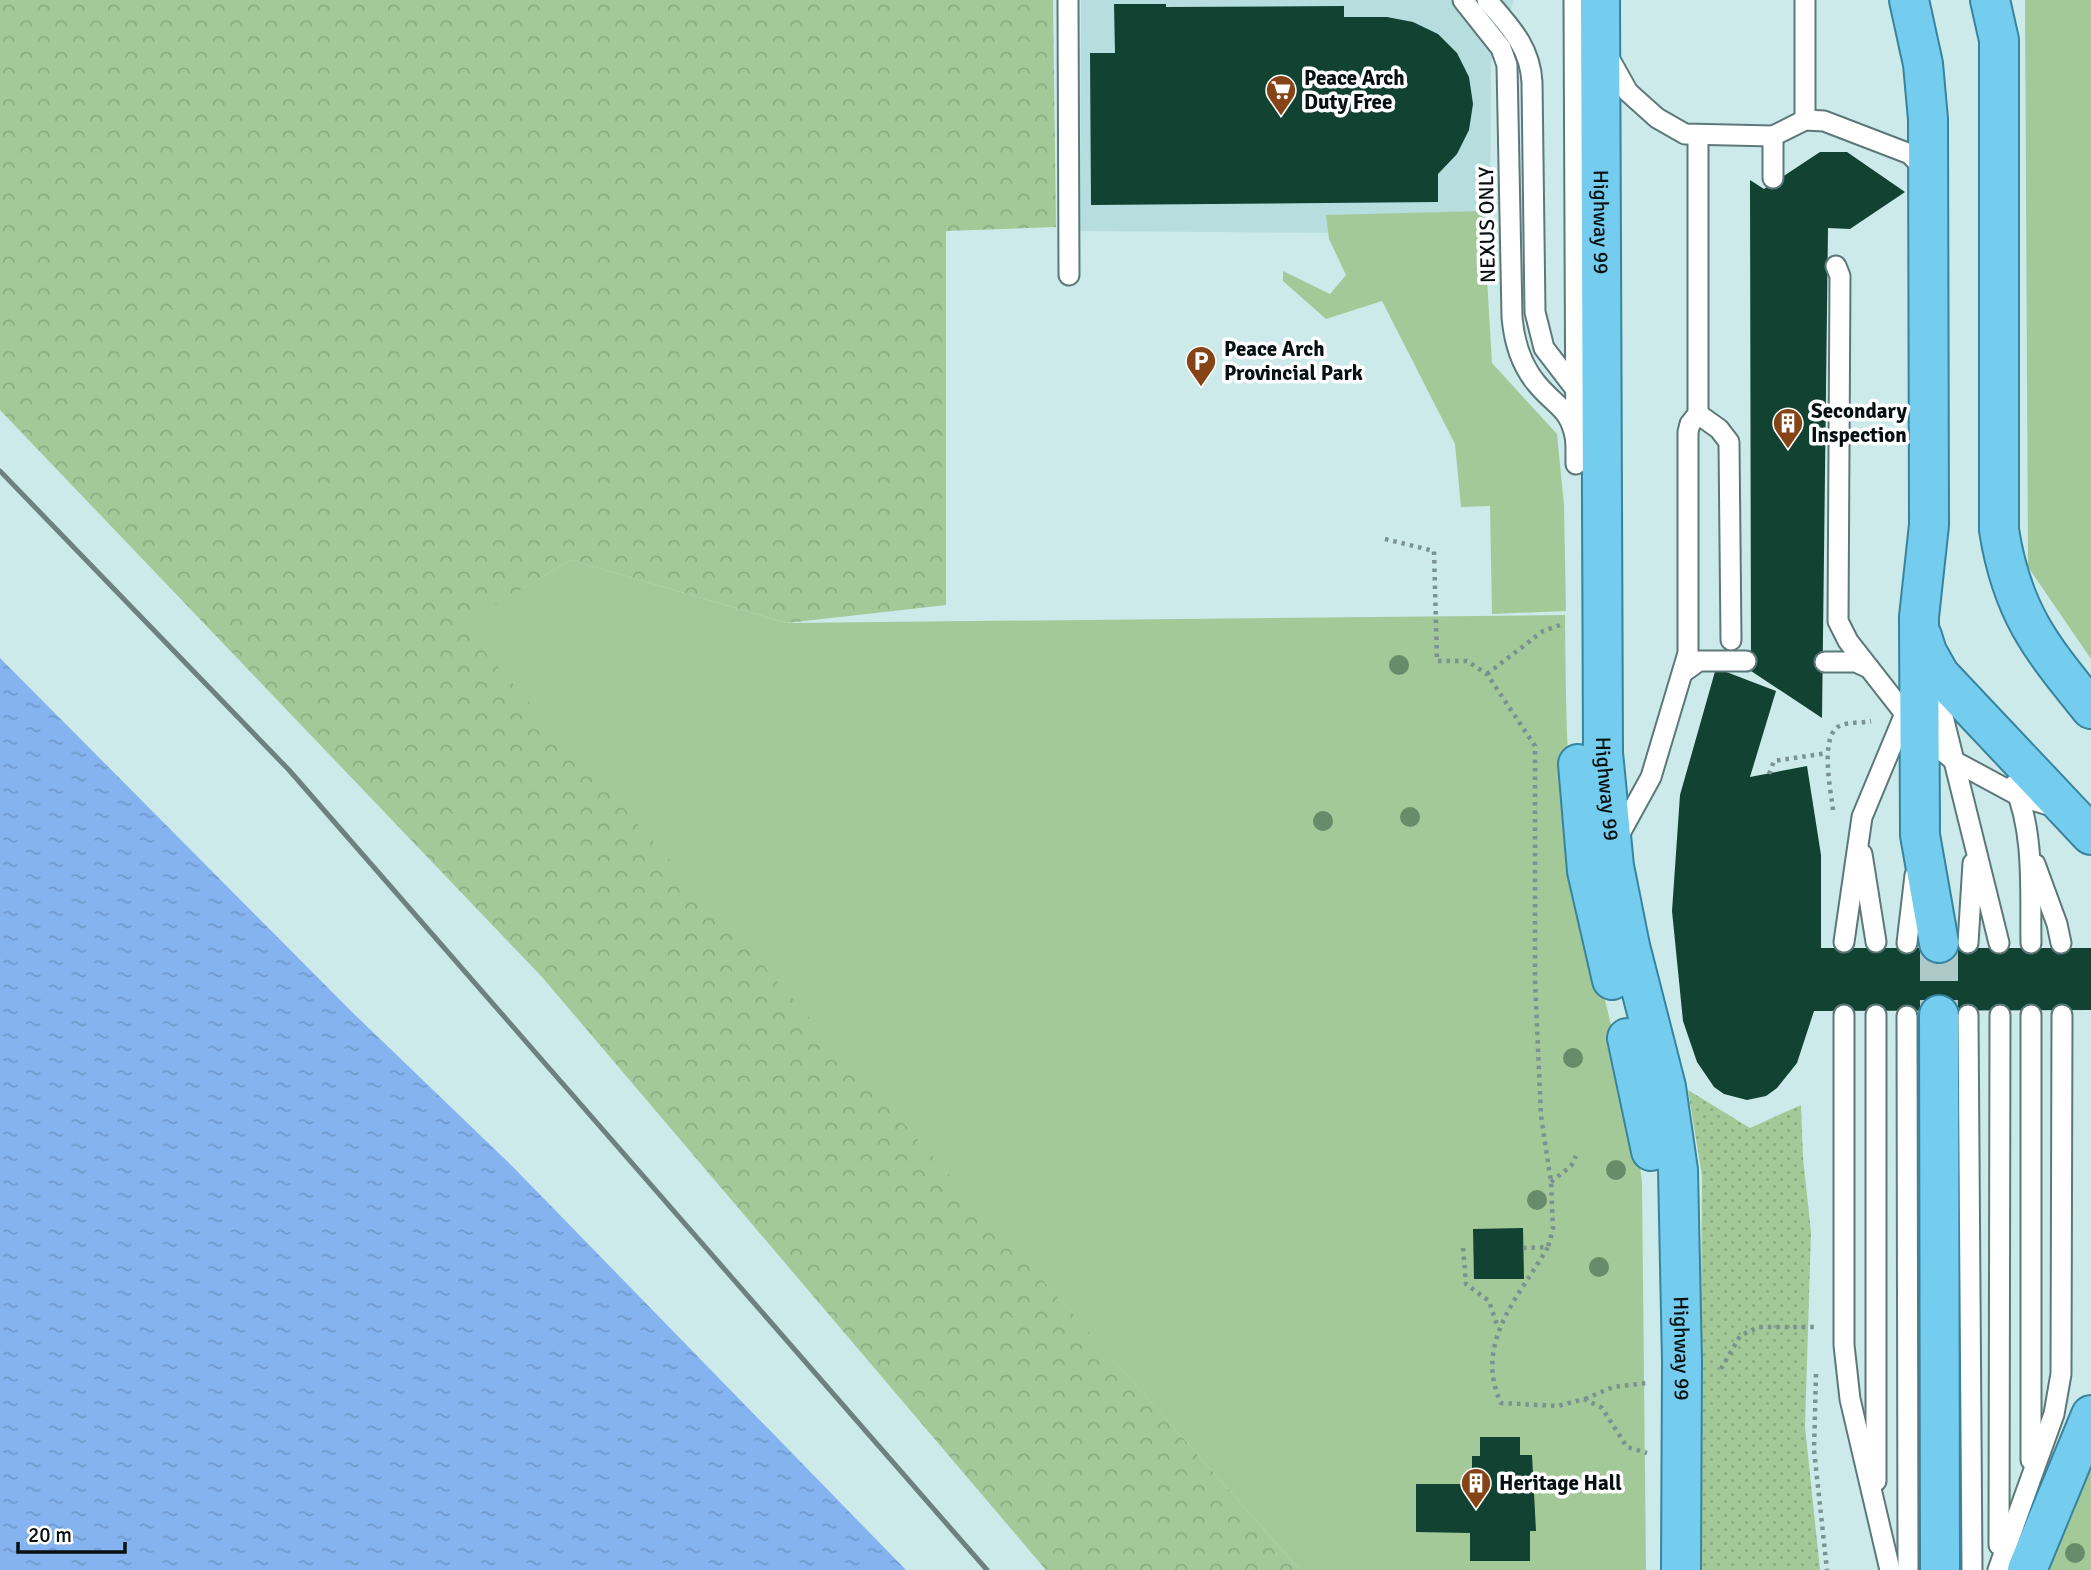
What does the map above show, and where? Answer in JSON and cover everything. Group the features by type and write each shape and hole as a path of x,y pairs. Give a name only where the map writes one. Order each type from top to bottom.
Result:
{"highway":[{"path":"1909,0 1925,80 1928,178 1929,525 1922,645 1912,723 1920,835 1938,943"},
{"path":"1990,0 1999,40 1999,530 2006,575 2039,644 2091,709"},
{"name":"Highway 99","path":"1600,15 1582,428 1603,753 1615,866 1630,946 1666,1087 1678,1170 1682,1348 1681,1570"},
{"path":"1582,428 1576,624 1581,829 1597,921 1632,1059 1652,1163 1657,1222 1655,1570"},
{"path":"1922,645 1940,675 2083,829"},
{"path":"1938,1016 1940,1570"},
{"path":"2026,1570 2089,1419"}],"lane":[{"path":"1068,0 1069,275"},
{"name":"NEXUS ONLY","path":"1463,0 1501,48 1507,65 1512,317 1516,346 1535,382 1582,428"},
{"path":"1487,0 1517,35 1529,56 1532,82 1535,312 1544,348 1582,428"},
{"path":"1574,0 1582,428"},
{"path":"1805,0 1805,120"},
{"path":"1600,15 1609,60 1628,92 1670,128 1698,135 1773,136 1805,120 1824,121 1910,153 1925,168 1928,178"},
{"path":"1615,866 1615,849 1621,828 1651,777 1668,712 1685,671 1688,653 1688,432 1690,424 1698,414 1698,135"},
{"path":"1773,136 1773,178"},
{"path":"1836,266 1840,276 1838,621 1848,642 1912,723 1956,762 2083,829"},
{"path":"1698,414 1719,429 1729,442 1731,640"},
{"path":"1922,645 1956,762 1972,845 1999,943"},
{"path":"1685,671 1699,660 1746,661"},
{"path":"1825,662 1856,662 1869,668"},
{"path":"1844,942 1866,800 1912,723"},
{"path":"1989,730 2019,796 2027,844 2031,943"},
{"path":"1860,832 1876,942"},
{"path":"2027,844 2057,924 2061,943"},
{"path":"1938,943 1972,845"},
{"path":"1844,1015 1844,1345 1850,1399 1888,1564"},
{"path":"1876,1015 1877,1483 1888,1564"},
{"path":"1997,1570 2001,1525 2000,1015"},
{"path":"2020,1509 2031,1465 2032,1438 2031,1015"},
{"path":"1997,1570 2054,1413 2061,1374 2062,1015"},
{"path":"1908,1570 1938,1070"},
{"path":"1938,1070 1972,1570"}],"path":[{"path":"1385,539 1434,551 1437,660 1467,661 1487,674 1535,746 1535,981 1541,1116 1551,1182 1553,1229 1548,1247 1498,1329 1492,1355 1492,1383 1502,1404 1558,1406 1613,1387 1647,1383"},
{"path":"1487,674 1542,631 1563,624"},
{"path":"1769,774 1774,761 1827,753"},
{"path":"1551,1182 1571,1166 1576,1156"},
{"path":"1523,1248 1548,1247"},
{"path":"1463,1248 1466,1284 1489,1301 1498,1329"},
{"path":"1711,1378 1720,1370 1740,1336 1758,1327 1818,1327 1817,1341"},
{"path":"1817,1368 1814,1450 1828,1570"},
{"path":"1584,1399 1602,1408 1627,1447 1639,1453 1656,1453"}],"shaded area":[{"name":"Peace Arch Duty Free","path":"1081,0 1514,0 1491,61 1490,234 1080,231"}],"green space":[{"path":"0,0 1053,0 1056,227 946,231 946,605 787,623 571,560 461,625 1300,1570 1046,1570 542,977 0,410"},
{"path":"2025,0 2091,0 2091,659 2028,567"},
{"path":"1483,211 1492,363 1557,434 1564,505 1566,611 1492,614 1490,506 1461,507 1455,444 1382,301 1326,319 1283,281 1283,271 1330,294 1346,275 1329,239 1326,215"},
{"path":"571,560 787,623 1565,615 1568,761 1578,870 1591,941 1624,1078 1642,1182 1646,1570 1300,1570 460,625"},
{"path":"1688,1090 1750,1128 1801,1105 1803,1158 1811,1232 1805,1427 1820,1570 1699,1570 1702,1176"},
{"path":"2091,1463 2091,1570 2041,1570"}],"water":[{"path":"0,658 352,1012 513,1167 906,1570 0,1570"}],"building":[{"name":"Peace Arch Duty Free","path":"1114,4 1166,4 1166,7 1344,6 1344,17 1387,17 1413,22 1438,34 1457,53 1469,77 1473,104 1469,130 1457,154 1438,174 1438,202 1091,205 1090,53 1115,53"},
{"name":"Secondary Inspection","path":"1820,152 1847,152 1905,192 1850,229 1828,228 1822,718 1751,671 1750,180 1764,189"},
{"path":"1716,668 1776,691 1750,777 1807,766 1821,855 1821,948 2091,948 2091,1010 1814,1011 1797,1063 1777,1088 1766,1096 1747,1100 1724,1094 1714,1087 1697,1062 1683,1021 1672,911 1680,795"},
{"path":"1523,1228 1524,1279 1474,1279 1473,1229"},
{"name":"Heritage Hall","path":"1480,1437 1520,1437 1520,1455 1532,1455 1536,1531 1530,1531 1530,1561 1470,1561 1470,1533 1416,1532 1416,1484 1472,1484 1472,1456 1480,1456"}],"tunnel":[{"path":"1939,943 1939,1015"}],"railway":[{"path":"0,471 289,770 987,1570"}],"place":[{"name":"Peace Arch Duty Free","path":"1281,117"},
{"name":"Peace Arch Provincial Park","path":"1201,388"},
{"name":"Secondary Inspection","path":"1788,450"},
{"name":"Heritage Hall","path":"1476,1510"}]}
